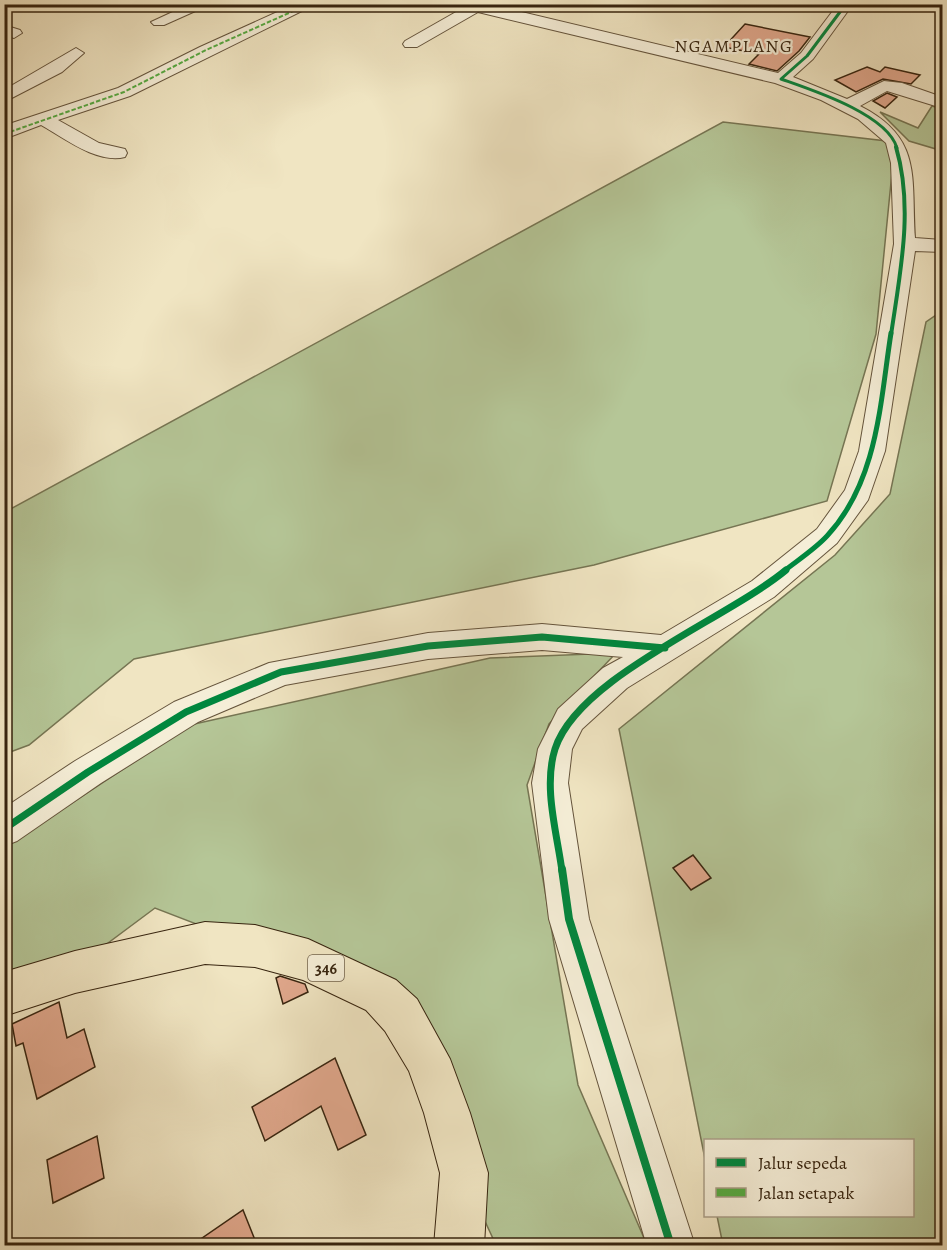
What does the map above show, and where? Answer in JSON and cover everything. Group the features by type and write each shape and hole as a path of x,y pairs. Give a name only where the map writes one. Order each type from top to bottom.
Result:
{"main road":[{"name":"346","path":"4,994 75,972 205,943 255,946 308,960 381,995 401,1015 427,1059 447,1113 464,1173 459,1245"}],"street":[{"path":"159,22 204,4"},
{"path":"4,134 124,92 206,50 309,4"},
{"path":"411,44 474,5 781,80 818,92 847,106 887,132 895,142 901,162 905,244 872,451 858,493 827,536 763,589 615,678 570,719 555,749 550,783 569,919 671,1245"},
{"path":"781,80 807,56 845,5"},
{"path":"4,97 56,68 76,53"},
{"path":"4,81 22,86"},
{"path":"847,106 884,86 896,87 942,104"},
{"path":"43,119 93,147 118,153"},
{"path":"905,244 942,246"},
{"path":"4,829 88,772 186,712 281,672 428,646 542,637 665,648"}],"green space":[{"path":"932,106 942,109 942,137 936,149 909,141 880,112 918,128"},
{"path":"723,122 895,142 876,334 827,501 594,565 134,659 29,745 5,754 5,512"},
{"path":"942,311 942,1245 723,1245 717,1217 914,1217 914,1139 704,1139 704,1154 619,729 835,555 890,494 926,322"},
{"path":"616,653 549,724 527,785 578,1085 647,1245 496,1245 380,995 155,908 65,975 5,994 5,847 190,725 490,658"}],"building":[{"path":"745,24 810,37 799,51 777,71 749,64 759,54 724,47"},
{"path":"867,67 880,72 885,67 920,75 911,84 883,79 856,92 835,80"},
{"path":"887,93 897,97 885,108 873,101"},
{"path":"693,855 711,878 691,890 673,868"},
{"path":"280,976 305,984 308,992 283,1004 276,978"},
{"path":"59,1002 67,1038 84,1029 95,1067 37,1099 23,1043 16,1046 12,1024"},
{"path":"335,1058 366,1135 338,1150 321,1106 265,1141 252,1107"},
{"path":"97,1136 104,1178 53,1203 47,1160"},
{"path":"243,1210 257,1245 192,1245"}],"marked path":[{"path":"4,134 18,127 124,92 206,50 309,4"}],"cycle path":[{"path":"671,1246 569,919 550,783 555,749 570,719 615,678 763,589 827,536 858,493 872,451 905,244 901,163 895,142 887,132 864,115 827,96 781,79 807,56 846,4"},
{"path":"4,829 88,772 186,712 281,672 428,646 542,637 665,648"}],"district":[{"name":"NGAMPLANG","path":"734,46"}]}
